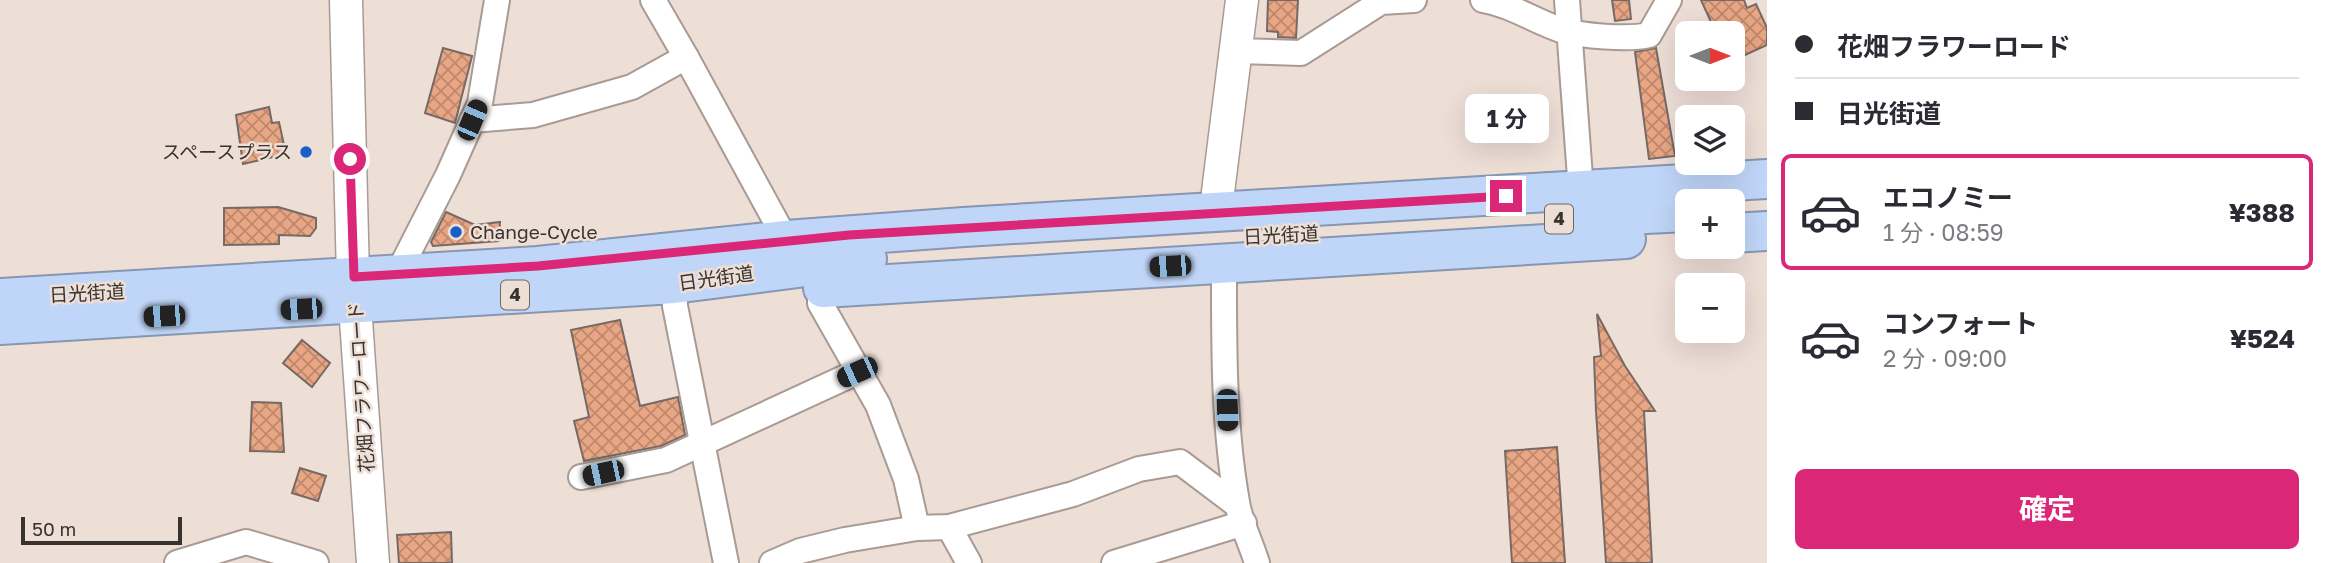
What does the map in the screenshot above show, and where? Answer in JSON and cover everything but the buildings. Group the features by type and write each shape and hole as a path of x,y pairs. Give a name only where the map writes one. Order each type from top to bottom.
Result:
{"highway":[{"name":"日光街道","path":"0,325 355,291 397,275 538,266 786,240 1767,179"},
{"path":"1745,209 1767,208"},
{"name":"日光街道","path":"0,298 674,284 862,259 1675,213"},
{"path":"1745,232 1767,231"},
{"name":"4","path":"674,284 820,288 1675,236"}],"street":[{"name":"花畑フラワーロード","path":"346,0 355,291 373,563"},
{"path":"397,275 480,103 498,0"},
{"path":"653,0 786,240"},
{"path":"1220,213 1218,192 1242,0"},
{"path":"1236,51 1301,53 1381,2 1414,0"},
{"path":"1483,0 1502,3 1571,32 1635,38 1648,35 1670,0"},
{"path":"1567,0 1581,191"},
{"path":"472,120 533,115 632,87 686,57"},
{"path":"1224,262 1223,332 1227,425 1241,514 1257,563"},
{"path":"674,284 674,306 726,563"},
{"path":"820,288 820,303 878,405 911,496 918,528"},
{"path":"581,477 666,460 702,441 857,372"},
{"path":"772,563 800,551 845,540 918,528 949,527 1073,494 1162,462 1180,461 1241,514"},
{"path":"1114,563 1241,514"},
{"path":"949,527 970,563"},
{"path":"177,563 246,542 286,560 316,563"}],"place":[{"name":"スペースプラス","path":"306,152"},
{"name":"Change-Cycle","path":"456,232"}],"route":[{"path":"350,159 354,277 538,266 849,235 1506,196"}]}
